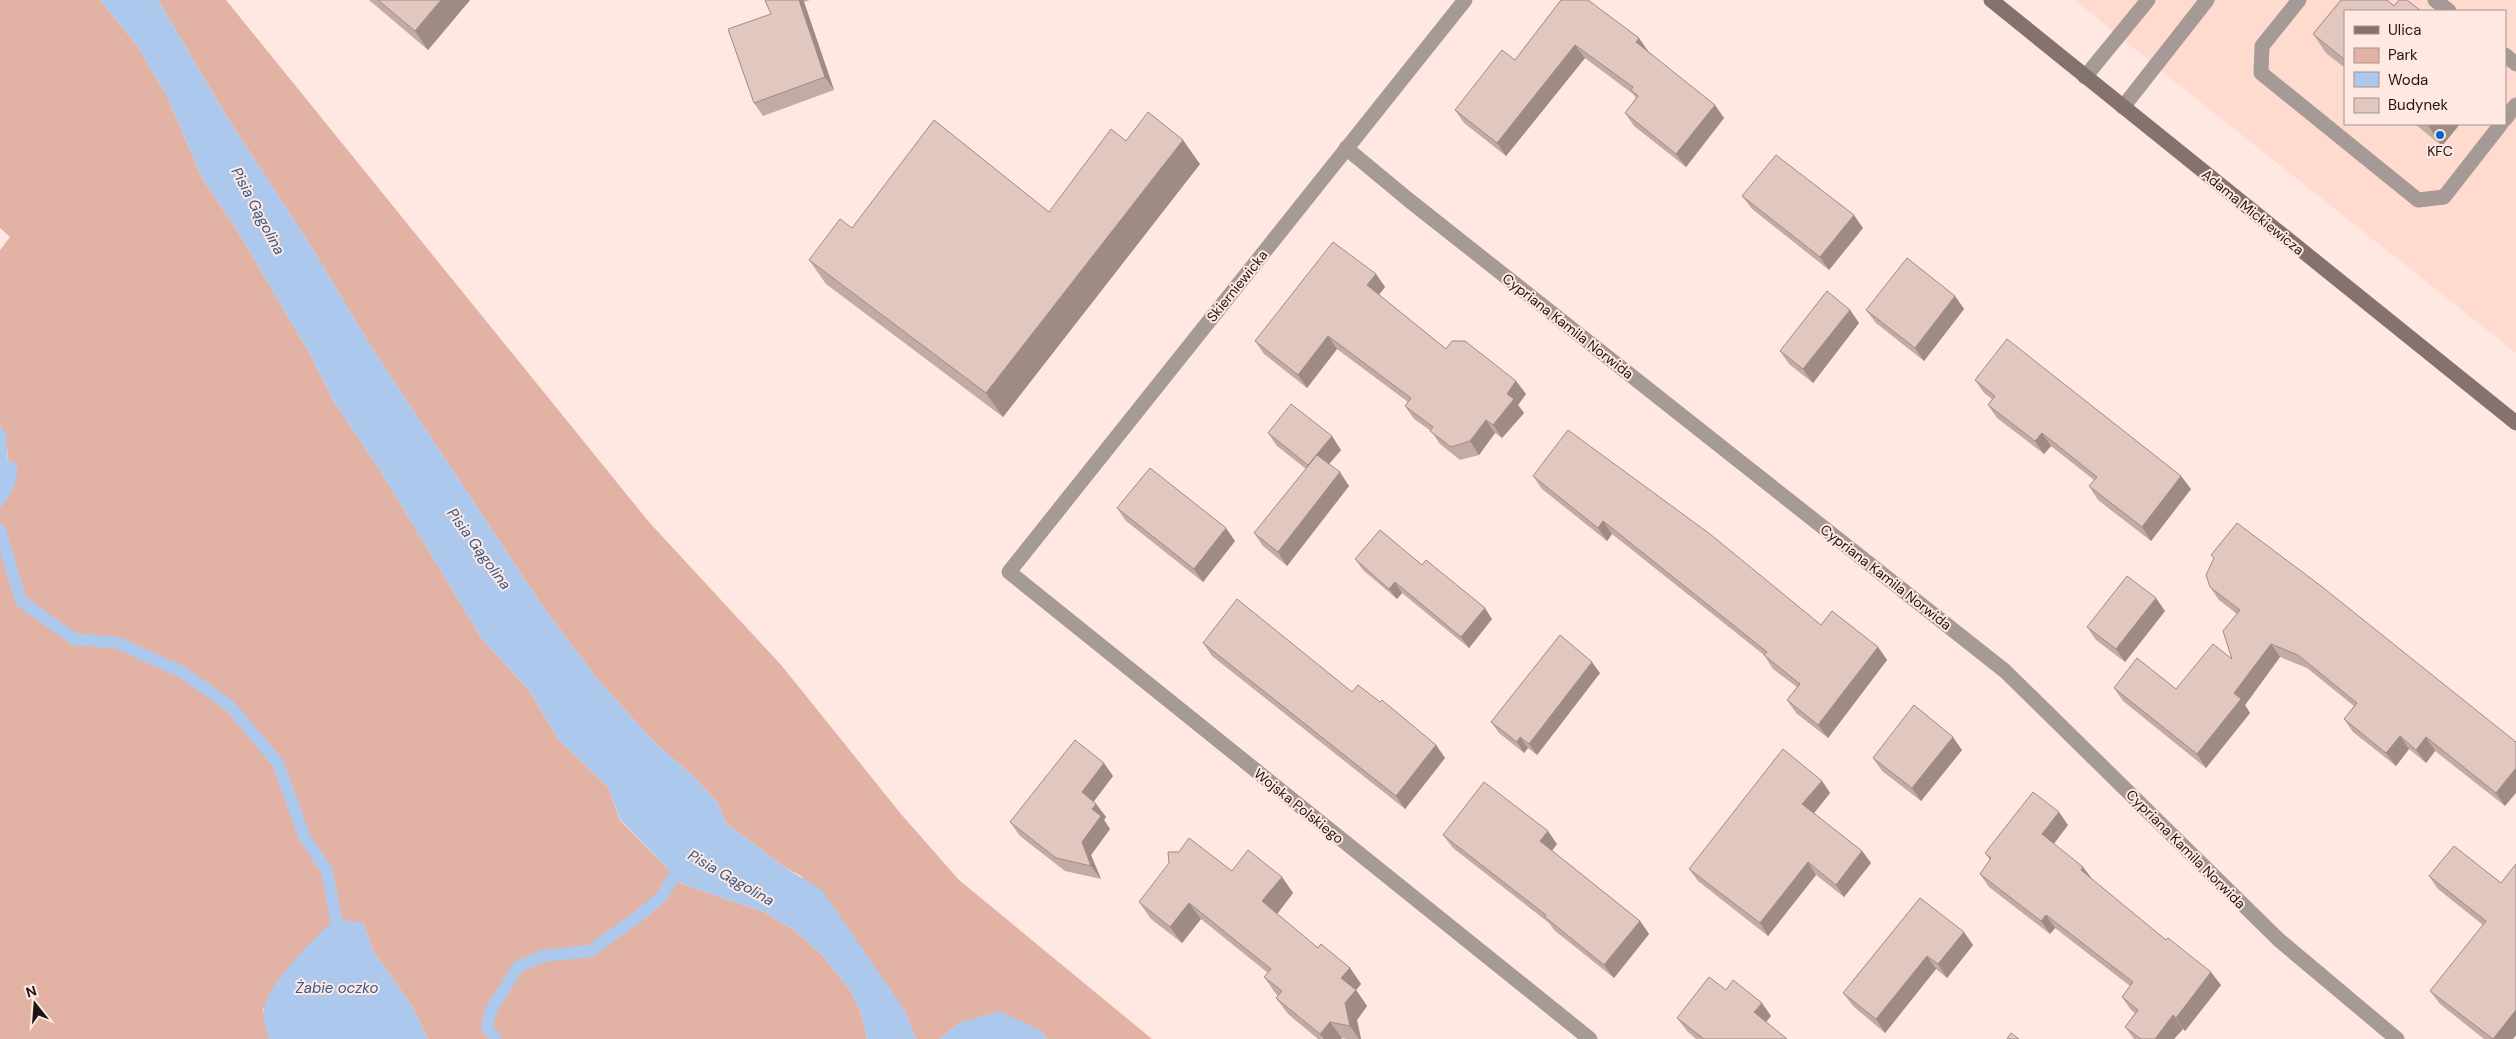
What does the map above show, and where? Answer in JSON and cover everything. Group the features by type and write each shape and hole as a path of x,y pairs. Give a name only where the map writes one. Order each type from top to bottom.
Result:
{"street":[{"name":"Skierniewicka","path":"1009,572 1465,0"},
{"name":"Adama Mickiewicza","path":"1990,0 2516,424"},
{"path":"2085,77 2148,0"},
{"path":"2123,107 2207,0"},
{"path":"2299,0 2262,46 2261,73 2418,200 2444,196 2500,125"},
{"path":"2435,0 2449,10"},
{"path":"2506,118 2516,105"},
{"name":"Cypriana Kamila Norwida","path":"1346,148 1410,201 2005,671 2279,940 2397,1039"},
{"name":"Wojska Polskiego","path":"1009,572 1590,1039"}],"shaded area":[{"path":"2075,0 2516,0 2516,353 2169,77"}],"green space":[{"path":"0,0 100,0 136,44 167,96 202,178 237,230 310,354 334,402 380,470 482,639 529,690 558,739 608,787 620,820 682,884 764,912 794,930 823,956 850,990 861,1013 867,1039 428,1039 412,1006 373,951 363,923 263,1009 269,1039 0,1039 0,508 7,491 9,467 6,443 0,425 0,250 10,237 0,228"},
{"path":"158,0 226,0 649,522 782,666 901,814 959,880 1152,1039 1047,1039 1040,1030 959,1023 940,1039 916,1039 904,1009 801,876 784,867 726,823 717,802 693,776 655,743 598,680 541,604 370,345 309,243 230,122"}],"water":[{"name":"Pisia Gągolina","path":"100,0 158,0 230,122 309,243 370,345 541,604 598,680 655,743 693,776 717,802 726,823 784,867 822,890 904,1009 916,1039 867,1039 861,1013 850,990 823,956 794,930 764,912 682,884 620,819 608,787 558,739 529,690 482,639 380,470 334,402 310,354 237,230 202,178 167,96 136,44"},
{"path":"0,425 6,434 8,461 17,463 17,476 14,487 0,508"},
{"name":"Żabie oczko","path":"335,919 363,923 373,951 412,1006 428,1039 269,1039 264,1011 268,996 294,960"},
{"path":"999,1011 1040,1030 1047,1039 940,1039 959,1023"}],"building":[{"path":"378,0 441,0 415,31"},
{"path":"765,0 799,0 825,77 754,103 728,29 771,14"},
{"path":"1561,0 1588,0 1639,38 1636,42 1715,105 1676,154 1625,113 1638,96 1631,90 1633,87 1575,45 1497,143 1455,110 1502,50 1515,60"},
{"path":"2341,0 2387,0 2394,6 2399,0 2407,0 2420,10 2344,10 2344,59 2313,34"},
{"path":"1148,112 1183,140 986,393 809,260 840,219 852,228 934,120 1049,212 1111,129 1126,141"},
{"path":"1776,155 1854,215 1820,257 1742,196"},
{"path":"1333,242 1376,274 1367,285 1446,349 1452,341 1465,341 1516,381 1507,394 1514,399 1493,425 1486,420 1470,441 1451,447 1430,431 1433,427 1405,406 1411,398 1328,336 1298,375 1255,341"},
{"path":"1907,258 1955,296 1915,348 1866,310"},
{"path":"1827,291 1850,310 1803,369 1780,351"},
{"path":"2007,339 2181,476 2142,527 2089,486 2097,477 2042,433 2035,441 1988,405 1995,396 1975,380"},
{"path":"1291,404 1332,436 1308,465 1268,433"},
{"path":"1568,430 1710,534 1821,625 1832,611 1878,647 1818,725 1787,700 1800,684 1764,655 1767,652 1603,521 1598,528 1533,476"},
{"path":"1317,455 1340,472 1278,552 1254,533"},
{"path":"1150,468 1226,528 1194,569 1117,508"},
{"path":"2237,523 2321,586 2516,742 2516,768 2496,793 2426,737 2416,750 2400,736 2386,753 2344,719 2357,703 2298,655 2271,644 2234,693 2241,699 2197,754 2114,688 2137,658 2176,689 2213,644 2232,659 2223,631 2240,610 2210,587 2206,575 2214,558 2211,555"},
{"path":"1380,530 1422,565 1426,560 1485,608 1461,637 1395,582 1389,589 1355,559"},
{"path":"2127,576 2156,598 2116,649 2087,627"},
{"path":"1237,599 1352,692 1358,685 1380,702 1382,700 1436,745 1396,796 1203,643"},
{"path":"1560,635 1592,662 1529,744 1520,737 1517,742 1491,722"},
{"path":"1914,705 1953,737 1912,788 1873,758"},
{"path":"1075,740 1104,763 1082,792 1096,804 1092,809 1101,816 1082,842 1091,866 1056,858 1010,822"},
{"path":"1783,749 1822,781 1802,804 1862,851 1836,885 1808,862 1760,923 1689,869"},
{"path":"1484,782 1548,831 1540,841 1640,921 1604,965 1545,917 1546,915 1443,835"},
{"path":"2033,792 2059,812 2042,834 2083,867 2081,870 2166,940 2168,938 2211,972 2176,1018 2173,1015 2155,1039 2141,1039 2125,1027 2138,1010 2122,997 2133,982 2046,915 2041,921 1980,874 1991,858 1985,853"},
{"path":"1189,838 1232,871 1248,850 1282,877 1262,901 1318,948 1321,944 1350,968 1341,978 1356,990 1345,1003 1350,1026 1330,1022 1320,1034 1276,998 1282,991 1264,977 1271,969 1189,903 1170,927 1139,902 1169,863 1168,852 1179,852"},
{"path":"2454,846 2501,883 2516,864 2516,1010 2493,1039 2430,991 2486,921 2429,876"},
{"path":"1920,898 1964,932 1938,964 1927,956 1876,1019 1843,993"},
{"path":"1709,977 1726,990 1733,980 1762,1003 1754,1012 1787,1039 1704,1039 1677,1018"},
{"path":"2011,1033 2019,1039 2007,1039"}],"waterway":[{"path":"0,530 21,601 74,639 118,643 182,672 230,706 278,763 304,836 327,871 339,935"},
{"name":"Pisia Gągolina","path":"496,1039 487,1027 491,1010 518,967 543,956 590,951 639,916 661,897 684,861"}],"place":[{"name":"KFC","path":"2440,135"}]}
